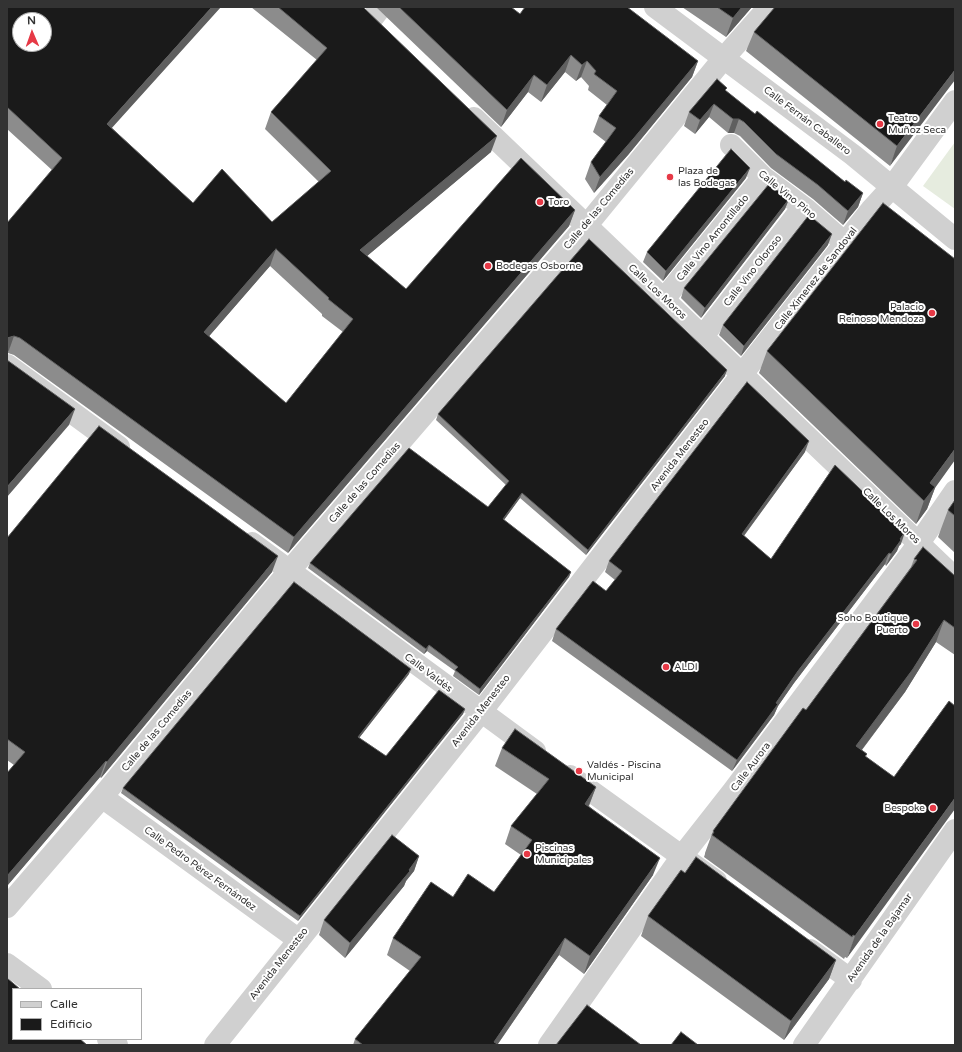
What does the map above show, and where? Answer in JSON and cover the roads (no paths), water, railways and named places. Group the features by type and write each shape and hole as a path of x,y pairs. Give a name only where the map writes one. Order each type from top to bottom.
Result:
{"street":[{"name":"Calle Fernán Caballero","path":"655,7 853,156 955,239"},
{"name":"Calle de las Comedias","path":"7,907 102,797 290,570 587,226 723,59 769,7"},
{"path":"370,11 388,36"},
{"name":"Calle Ximenez de Sandoval","path":"743,373 871,210 892,187 955,100"},
{"name":"Calle Los Moros","path":"462,106 743,373 955,578"},
{"name":"Calle Vino Pino","path":"731,145 763,177 803,207 845,243"},
{"name":"Calle Vino Amontillado","path":"664,299 763,177"},
{"name":"Calle Vino Oloroso","path":"703,336 803,207"},
{"path":"7,365 137,460"},
{"name":"Avenida Menesteo","path":"215,1045 481,712 743,373"},
{"name":"Calle Aurora","path":"549,1045 682,856 733,792 919,543 955,491"},
{"name":"Calle Valdés","path":"239,533 481,712 732,893"},
{"name":"Calle Pedro Pérez Fernández","path":"102,797 299,940"},
{"name":"Avenida de la Bajamar","path":"804,1045 955,830"},
{"path":"794,939 851,980"},
{"path":"7,964 40,988"}],"place":[{"name":"Teatro Muñoz Seca","path":"880,124"},
{"name":"Plaza de las Bodegas","path":"670,177"},
{"name":"Toro","path":"540,202"},
{"name":"Bodegas Osborne","path":"488,266"},
{"name":"Palacio Reinoso Mendoza","path":"932,313"},
{"name":"Soho Boutique Puerto","path":"916,624"},
{"name":"ALDI","path":"666,667"},
{"name":"Valdés - Piscina Municipal","path":"579,771"},
{"name":"Bespoke","path":"933,808"},
{"name":"Piscinas Municipales","path":"527,854"}]}
